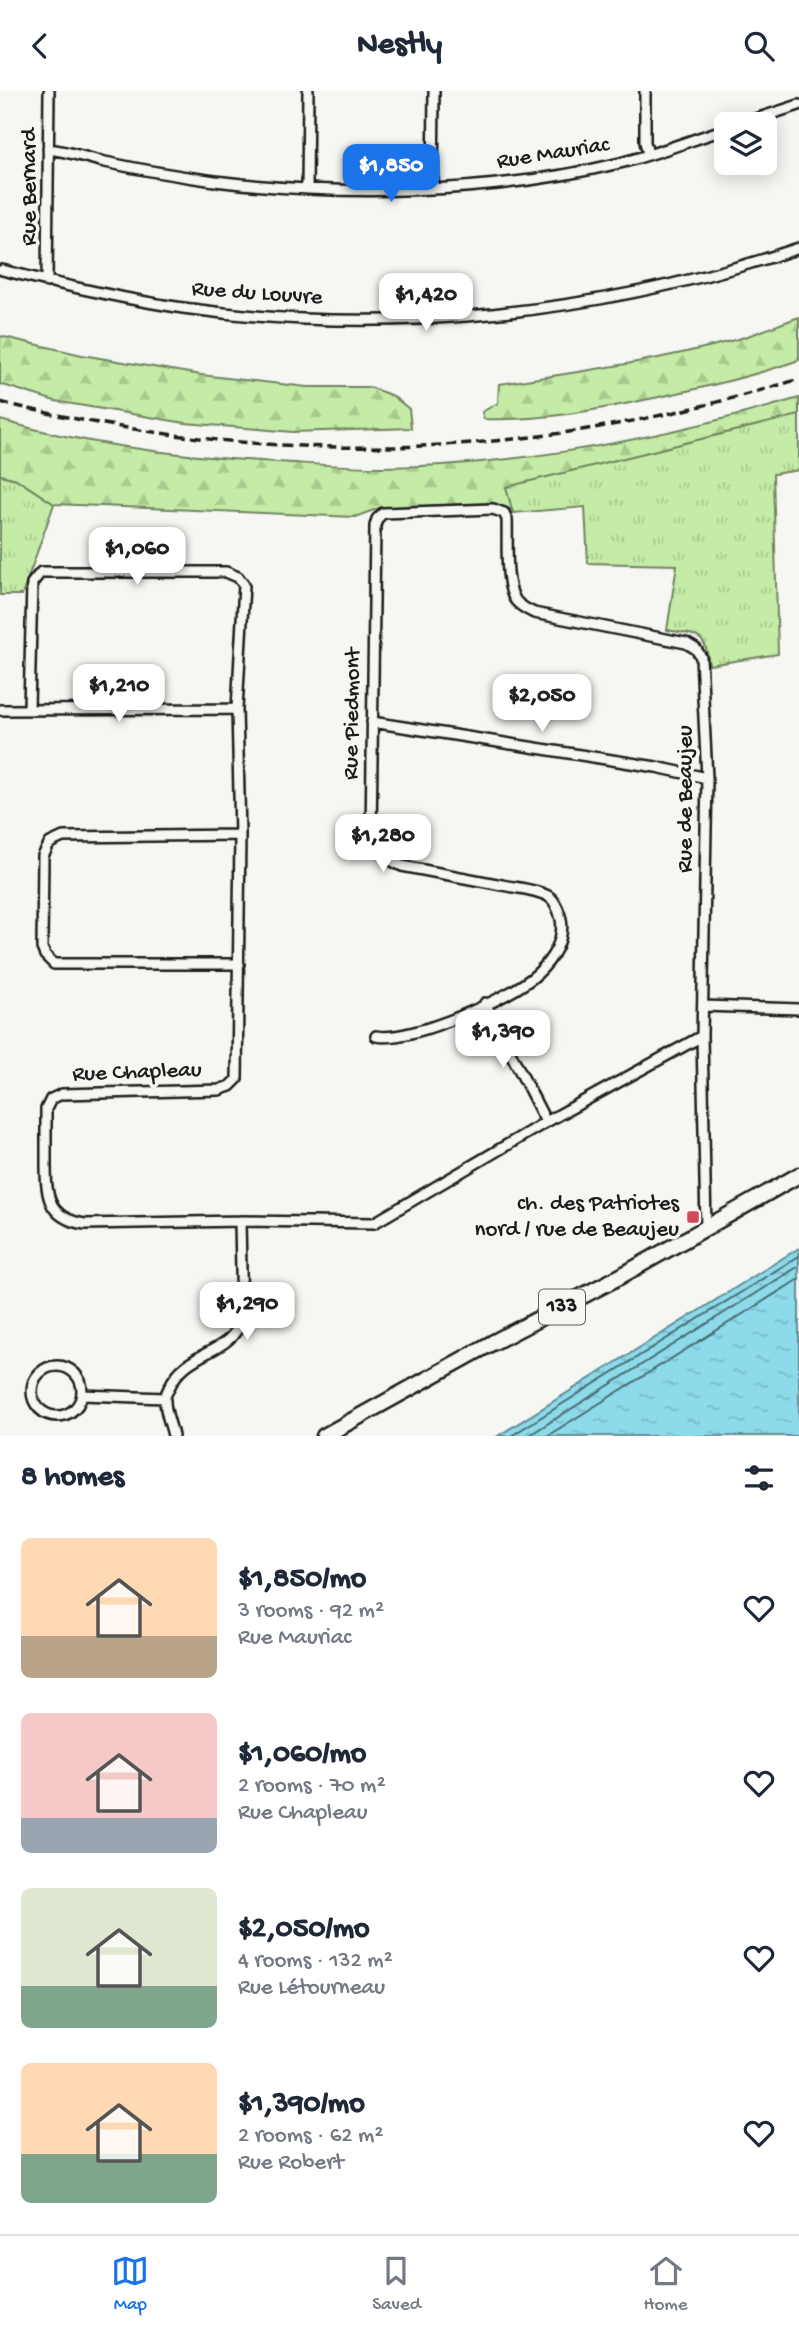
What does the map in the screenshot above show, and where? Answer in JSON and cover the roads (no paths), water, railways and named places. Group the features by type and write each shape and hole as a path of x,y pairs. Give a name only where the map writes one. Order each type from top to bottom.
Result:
{"main road":[{"name":"133","path":"324,1436 492,1343 619,1277 799,1175"}],"street":[{"name":"Rue Bernard","path":"47,282 49,91"},
{"path":"307,189 308,91"},
{"path":"433,188 434,91"},
{"path":"645,91 645,142 648,154"},
{"path":"775,112 799,104"},
{"name":"Rue Mauriac","path":"48,149 165,174 240,184 371,190 492,184 564,173 621,163 714,133"},
{"name":"Rue du Louvre","path":"2,271 132,299 217,312 308,318 427,318 511,312 637,293 706,277 799,248"},
{"name":"Rue de Beaujeu","path":"383,513 493,509 504,513 507,519 509,587 515,600 525,609 686,643 696,649 701,657 707,778 702,1036 706,1228"},
{"name":"Rue Piedmont","path":"376,1036 386,1038 440,1024 525,984 549,962 560,942 563,927 559,911 550,897 402,866 387,860 379,852 371,836 375,526 383,513"},
{"name":"Rue Chapleau","path":"29,709 32,583 41,572 226,572 238,577 244,585 237,709 240,835 238,1072 230,1086 219,1090 56,1095 51,1099 46,1109 46,1193 59,1214 71,1222 374,1223 702,1036"},
{"path":"0,710 237,709"},
{"path":"372,722 656,767 707,778"},
{"path":"239,964 54,964 44,955 42,949 43,856 50,843 63,837 240,835"},
{"path":"485,1003 547,1122"},
{"path":"703,1006 799,1009"},
{"path":"173,1436 165,1398 173,1379 183,1367 223,1345 239,1329 243,1307 240,1221"},
{"path":"63,1367 77,1377 82,1395 74,1411 58,1417 50,1416 38,1408 32,1398 32,1389 37,1376 47,1368 63,1367"},
{"path":"82,1395 165,1398"}],"water":[{"path":"799,1248 799,1436 498,1436"}],"railway":[{"path":"0,402 102,424 202,438 302,446 401,447 500,440 599,427 699,407 799,379"}],"place":[{"name":"ch. des Patriotes nord / rue de Beaujeu","path":"693,1217"}]}
